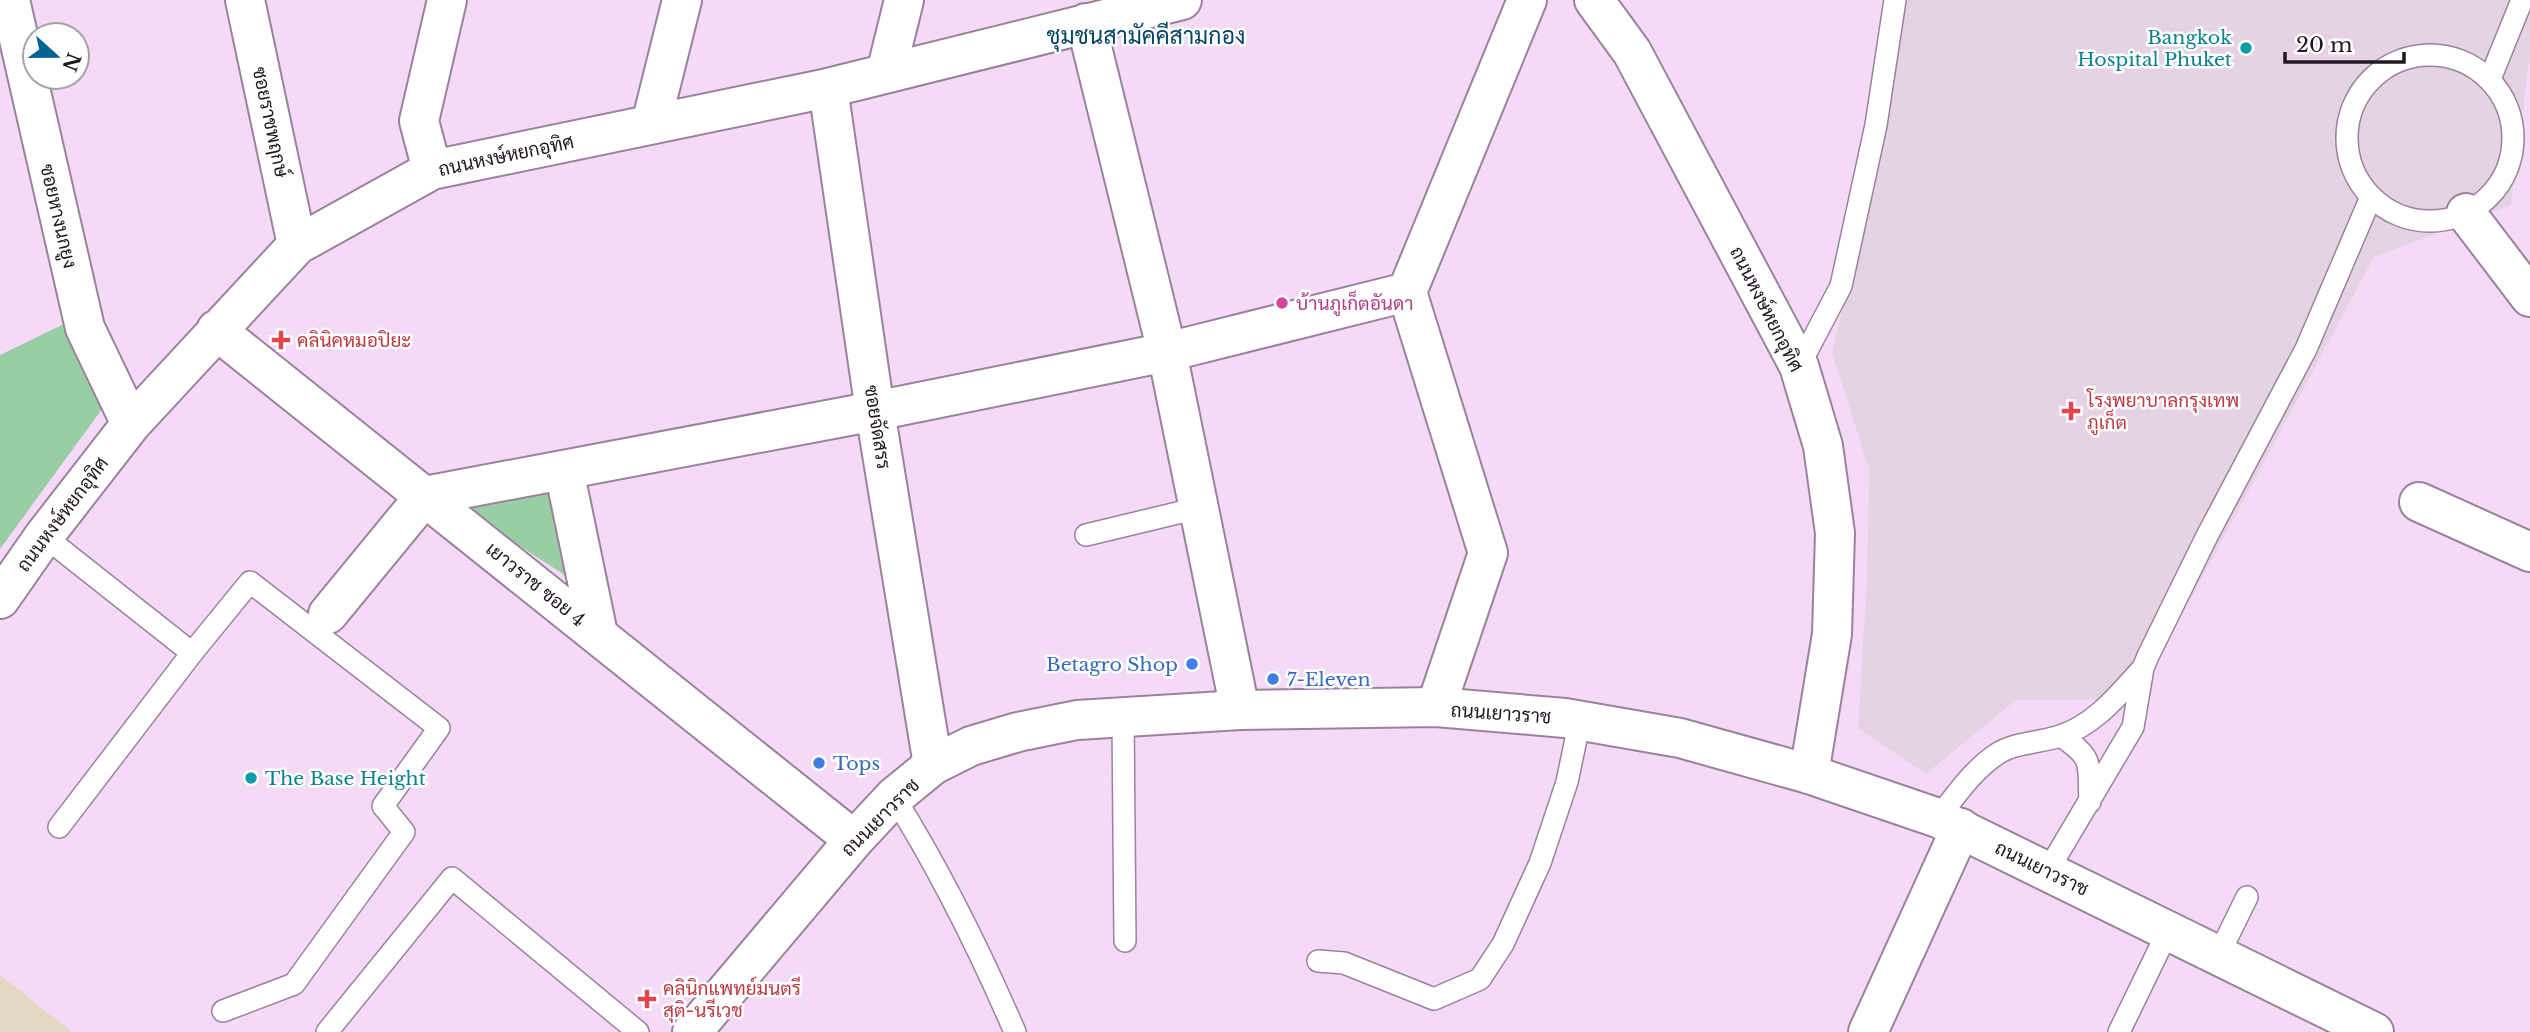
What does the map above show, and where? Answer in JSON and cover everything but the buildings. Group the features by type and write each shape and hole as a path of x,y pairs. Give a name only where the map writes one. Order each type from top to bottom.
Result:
{"street":[{"name":"ซอยหางนกยูง","path":"10,0 85,328 131,424"},
{"name":"ซอยราชพฤกษ์","path":"245,0 297,245"},
{"path":"432,170 419,121 447,0"},
{"path":"651,124 682,0"},
{"path":"886,73 904,0"},
{"name":"ถนนหงษ์หยกอุทิศ","path":"0,599 44,536 131,424 297,245 432,170 828,88 1086,23 1127,6 1182,0"},
{"path":"1436,708 1488,553 1407,292 1527,0"},
{"name":"ถนนหงษ์หยกอุทิศ","path":"1594,0 1632,52 1799,366 1823,446 1835,533 1832,634 1809,774"},
{"path":"1086,23 1167,352 1240,710"},
{"name":"ซอยจัดสรร","path":"828,88 875,411 933,765"},
{"path":"2466,214 2530,297"},
{"path":"328,614 425,496 875,411 1167,352 1407,292"},
{"name":"เยาวราช ซอย 4","path":"216,330 854,840"},
{"path":"564,470 598,634"},
{"path":"2419,502 2530,552"},
{"name":"ถนนเยาวราช","path":"692,1032 854,840 894,797 933,765 971,746 1018,732 1077,720 1240,710 1436,708 1580,720 1680,738 1809,774 1950,823 2374,1032"},
{"path":"1868,1032 1950,823"}],"lane":[{"path":"1799,366 1841,286 1876,125 1895,0"},
{"path":"2490,79 2522,0"},
{"path":"2418,54 2444,55 2468,63 2490,79 2505,101 2523,151 2487,199 2466,214 2441,221 2415,221 2391,212 2371,197 2355,176 2347,151 2347,125 2351,112 2371,78 2392,63 2418,54"},
{"path":"2047,872 2133,727 2143,668 2207,537 2306,349 2371,197"},
{"path":"1086,535 1199,508"},
{"path":"44,536 192,653"},
{"path":"59,827 250,582 439,728 383,806 404,832 294,984 223,1011"},
{"path":"1950,823 1980,767 2000,752 2061,736 2101,712 2143,668"},
{"path":"1123,717 1125,941"},
{"path":"1318,961 1345,963 1434,999 1480,979 1503,944 1540,863 1567,782 1580,720"},
{"path":"2061,736 2080,749 2088,759 2090,803"},
{"path":"894,797 936,865 986,965 1015,1032"},
{"path":"327,1032 453,878 638,1032"},
{"path":"2219,954 2247,897"},
{"path":"2119,1032 2169,929"}],"shaded area":[{"name":"โรงพยาบาลกรุงเทพ ภูเก็ต","path":"1907,0 2530,0 2530,54 2511,205 2374,257 2137,699 2016,700 1926,774 1858,728 1867,580 1869,469 1832,353 1866,208"},
{"path":"0,975 72,1032 0,1032"}],"green space":[{"path":"66,323 102,409 0,549 0,355"},
{"path":"556,488 574,581 453,503"}],"place":[{"name":"Bangkok Hospital Phuket","path":"2246,48"},
{"name":"บ้านภูเก็ตอันดา","path":"1282,303"},
{"name":"คลินิคหมอปิยะ","path":"281,340"},
{"name":"โรงพยาบาลกรุงเทพ ภูเก็ต","path":"2071,411"},
{"name":"Betagro Shop","path":"1192,664"},
{"name":"7-Eleven","path":"1273,679"},
{"name":"Tops","path":"819,763"},
{"name":"The Base Height","path":"251,778"},
{"name":"คลินิกแพทย์มนตรี สุติ-นรีเวช","path":"647,999"}],"district":[{"name":"ชุมชนสามัคคีสามกอง","path":"1146,36"}]}
